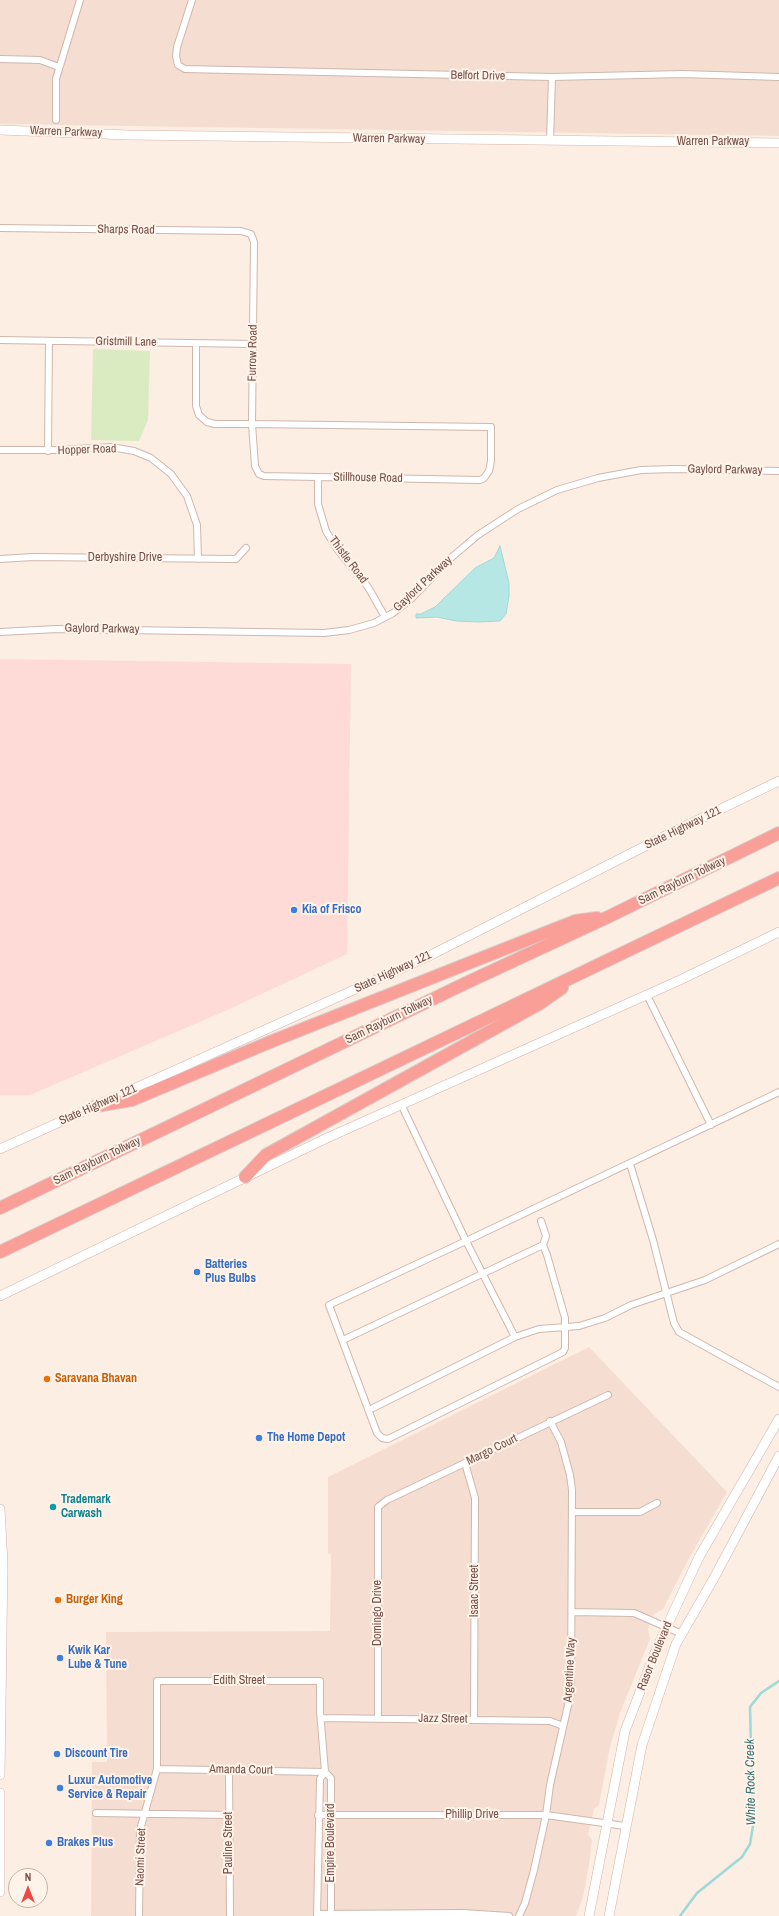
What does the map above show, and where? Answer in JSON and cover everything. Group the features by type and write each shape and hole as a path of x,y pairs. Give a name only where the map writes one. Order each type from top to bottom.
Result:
{"highway":[{"name":"Sam Rayburn Tollway","path":"0,1208 458,986 608,917 779,833"},
{"path":"0,1252 779,878"},
{"path":"96,1106 132,1100 270,1042 575,921 608,917"},
{"path":"245,1177 266,1155 539,1004 595,966"}],"main road":[{"name":"Warren Parkway","path":"0,130 128,134 779,143"},
{"name":"State Highway 121","path":"0,1149 427,957 675,831 779,781"},
{"path":"0,1296 245,1177 401,1104 647,995 779,932"},
{"name":"Rasor Boulevard","path":"588,1916 625,1731 656,1650 699,1557 779,1418"},
{"name":"Rasor Boulevard","path":"609,1916 625,1826 642,1745 676,1644 779,1456"},
{"path":"0,1509 0,1775"},
{"path":"0,1793 0,1892"}],"street":[{"path":"56,120 56,79 80,0"},
{"name":"Belfort Drive","path":"192,0 177,47 176,56 178,65 185,69 552,77 683,74 779,77"},
{"path":"0,59 40,60 60,67"},
{"path":"550,141 552,77"},
{"name":"Sharps Road","path":"0,228 241,231 251,234"},
{"name":"Furrow Road","path":"251,234 254,242 252,424 254,461 257,471"},
{"name":"Gristmill Lane","path":"0,340 253,344"},
{"path":"48,451 50,341"},
{"path":"196,343 196,404 199,415 210,423 252,424"},
{"name":"Stillhouse Road","path":"252,424 491,427 490,466 487,475 480,480 264,476 257,471"},
{"name":"Hopper Road","path":"0,450 48,451 119,448 144,455 161,465 181,485 192,506 197,525 198,559"},
{"name":"Gaylord Parkway","path":"0,632 57,629 328,633 357,628 385,617 411,599 452,557 483,531 518,509 557,490 598,478 641,470 779,470"},
{"name":"Thistle Road","path":"318,477 318,504 326,531 337,549 368,587 385,617"},
{"name":"Derbyshire Drive","path":"0,559 33,557 236,559 246,548"},
{"path":"647,995 711,1125"},
{"path":"541,1221 546,1236 543,1245 565,1318 564,1352 388,1439 382,1438 377,1433 329,1305 630,1164 779,1092"},
{"path":"401,1104 466,1241 515,1337"},
{"path":"630,1164 653,1240 674,1322 679,1332 779,1387"},
{"path":"369,1410 515,1337 539,1329 579,1326 605,1318 631,1304 705,1280 779,1244"},
{"path":"342,1340 543,1245"},
{"name":"Margo Court","path":"378,1507 387,1500 550,1421 608,1395"},
{"name":"Argentine Way","path":"519,1916 529,1889 571,1692 572,1512 570,1475 561,1442 550,1421"},
{"name":"Isaac Street","path":"465,1463 475,1498 474,1720"},
{"path":"572,1512 640,1512 657,1503"},
{"name":"Domingo Drive","path":"378,1507 378,1718"},
{"path":"572,1612 634,1613 682,1634"},
{"name":"Edith Street","path":"157,1681 320,1681"},
{"name":"Naomi Street","path":"139,1916 140,1830 157,1769 157,1681"},
{"name":"Empire Boulevard","path":"317,1915 318,1815 320,1780 325,1772 320,1681"},
{"name":"Jazz Street","path":"321,1718 550,1721 564,1726"},
{"name":"Amanda Court","path":"157,1769 325,1772"},
{"name":"Pauline Street","path":"229,1770 230,1916"},
{"name":"Empire Boulevard","path":"325,1772 331,1778 331,1915"},
{"path":"96,1813 230,1815"},
{"name":"Phillip Drive","path":"318,1815 546,1815 625,1826"},
{"path":"317,1915 463,1913 509,1916"}],"shaded area":[{"path":"0,0 779,0 779,136 0,124"},
{"path":"0,659 351,664 347,954 225,1011 30,1095 0,1095"},
{"path":"589,1347 727,1492 686,1564 663,1609 654,1614 648,1629 650,1639 620,1713 610,1747 599,1805 594,1809 588,1834 592,1840 590,1859 583,1897 576,1916 91,1916 92,1762 107,1762 106,1632 330,1631 331,1554 328,1554 328,1477"}],"green space":[{"path":"93,349 150,351 148,420 139,441 91,440"}],"water":[{"path":"500,546 509,583 509,596 506,614 500,621 478,622 456,621 437,617 416,618 416,614 421,614 435,607 475,568 494,558"}],"waterway":[{"name":"White Rock Creek","path":"680,1916 697,1893 742,1857 750,1844 753,1826 750,1707 761,1693 779,1681"}],"place":[{"name":"Kia of Frisco","path":"294,910"},
{"name":"Batteries Plus Bulbs","path":"197,1272"},
{"name":"Saravana Bhavan","path":"47,1379"},
{"name":"The Home Depot","path":"259,1438"},
{"name":"Trademark Carwash","path":"53,1507"},
{"name":"Burger King","path":"58,1600"},
{"name":"Kwik Kar Lube & Tune","path":"60,1658"},
{"name":"Discount Tire","path":"57,1754"},
{"name":"Luxur Automotive Service & Repair","path":"60,1788"},
{"name":"Brakes Plus","path":"49,1843"}]}
